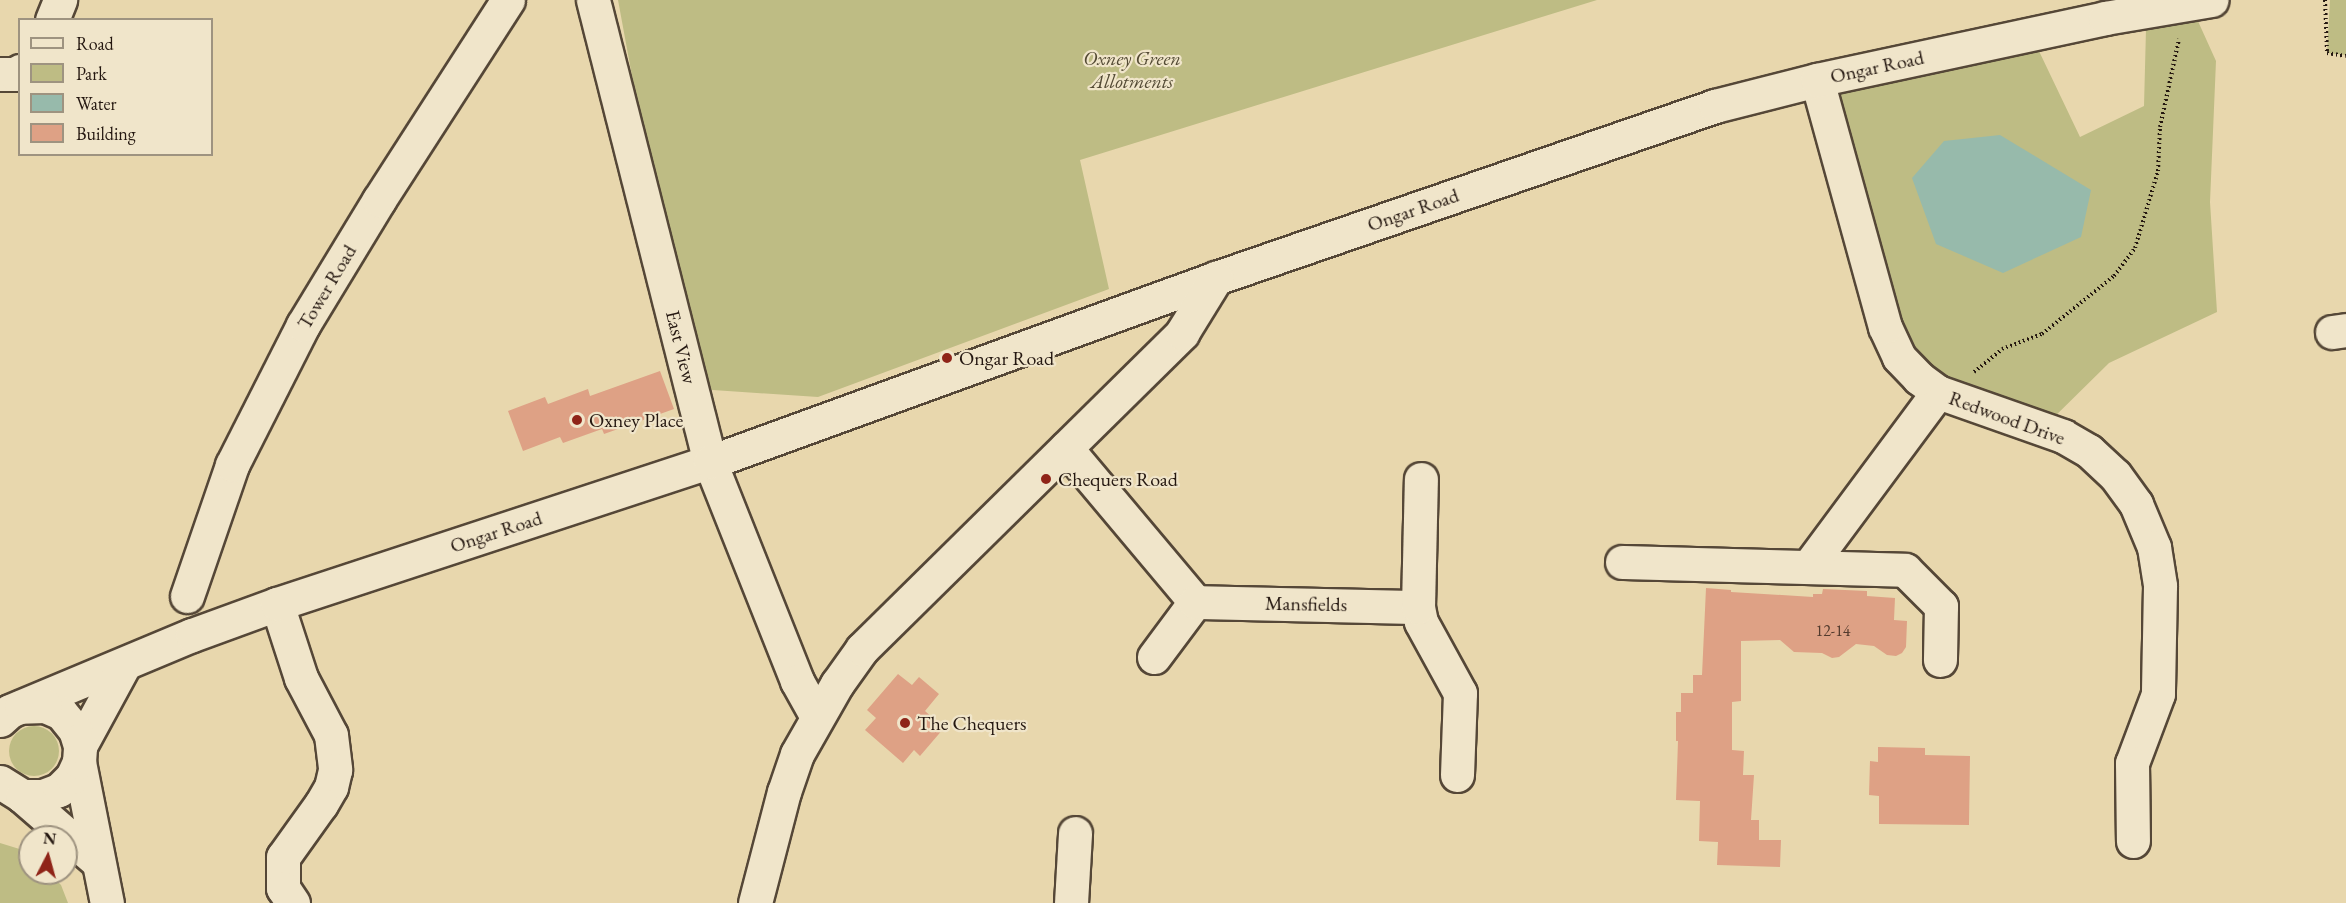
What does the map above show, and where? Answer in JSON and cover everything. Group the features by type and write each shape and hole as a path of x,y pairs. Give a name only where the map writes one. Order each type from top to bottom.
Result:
{"street":[{"path":"53,18 60,0"},
{"name":"Tower Road","path":"187,596 232,465 303,324 385,191 508,0"},
{"name":"East View","path":"593,0 710,462 797,681 817,717"},
{"name":"Ongar Road","path":"10,713 192,635 277,604 710,462 1216,278 1715,106 1817,80 2105,18 2200,2"},
{"path":"0,74 18,72"},
{"name":"Redwood Drive","path":"1817,80 1885,327 1899,357 1919,378 1938,392 2063,436 2089,452 2115,475 2136,504 2154,547 2160,586 2158,694 2132,763 2133,842"},
{"path":"755,903 784,792 797,754 817,717 862,649 1182,333 1216,278"},
{"name":"Redwood Drive","path":"1808,567 1938,392"},
{"path":"1066,448 1195,602 1154,657"},
{"path":"1421,478 1418,607 1421,622 1460,693 1457,775"},
{"path":"1622,562 1905,570 1941,606 1941,660"},
{"name":"Mansfields","path":"1195,602 1418,607"},
{"path":"277,604 301,678 331,735 334,770 331,787 283,857 283,888 293,903"},
{"path":"8,789 43,796 59,790 72,777 80,754 123,665"},
{"name":"Ongar Road","path":"10,713 45,706 61,713 75,730 97,861 107,903"},
{"path":"8,789 56,822 97,861"},
{"path":"1071,903 1075,833"}],"path":[{"path":"2325,0 2327,53 2346,56"},
{"path":"1938,392 1947,384 1975,371 2002,349 2042,334 2114,276 2135,248 2158,171 2160,127 2177,44 2200,2"}],"green space":[{"name":"Oxney Green Allotments","path":"618,0 1597,0 1080,160 1109,289 818,397 713,390 689,385"},
{"path":"2330,0 2346,0 2346,55 2327,53"},
{"path":"2197,19 2216,61 2210,202 2217,312 2109,363 2042,429 1921,367 1897,314 1826,86 2038,49 2080,137 2144,106 2146,29"},
{"path":"29,726 39,726 52,733 59,746 59,756 52,769 39,776 29,776 20,772 13,765 9,756 9,746 13,737 20,730"},
{"path":"0,843 18,849 18,885 61,885 68,903 0,903"}],"water":[{"path":"2000,135 2091,190 2081,237 2003,273 1936,244 1912,178 1944,141"}],"building":[{"name":"Oxney Place","path":"660,371 674,409 604,434 602,429 563,443 560,437 523,451 508,411 545,397 548,404 588,389 590,396"},
{"path":"1706,588 1731,590 1731,592 1813,597 1813,594 1822,594 1823,589 1867,591 1867,596 1895,598 1894,620 1907,621 1906,647 1896,656 1887,655 1874,646 1856,644 1839,657 1832,658 1822,653 1794,652 1780,640 1741,641 1741,701 1732,702 1732,750 1744,751 1743,775 1754,775 1751,820 1759,820 1759,840 1781,840 1780,867 1717,865 1718,842 1699,841 1700,801 1676,800 1678,741 1676,741 1676,712 1681,712 1681,693 1693,693 1693,675 1702,675"},
{"name":"The Chequers","path":"898,674 912,685 919,677 939,694 925,711 944,728 920,756 914,750 903,763 865,730 876,718 867,710"},
{"path":"1878,747 1925,748 1925,755 1970,756 1969,825 1879,824 1879,796 1869,795 1870,761 1878,762"}],"place":[{"name":"Ongar Road","path":"947,358"},
{"name":"Oxney Place","path":"577,420"},
{"name":"Chequers Road","path":"1046,479"},
{"name":"The Chequers","path":"905,723"}]}
